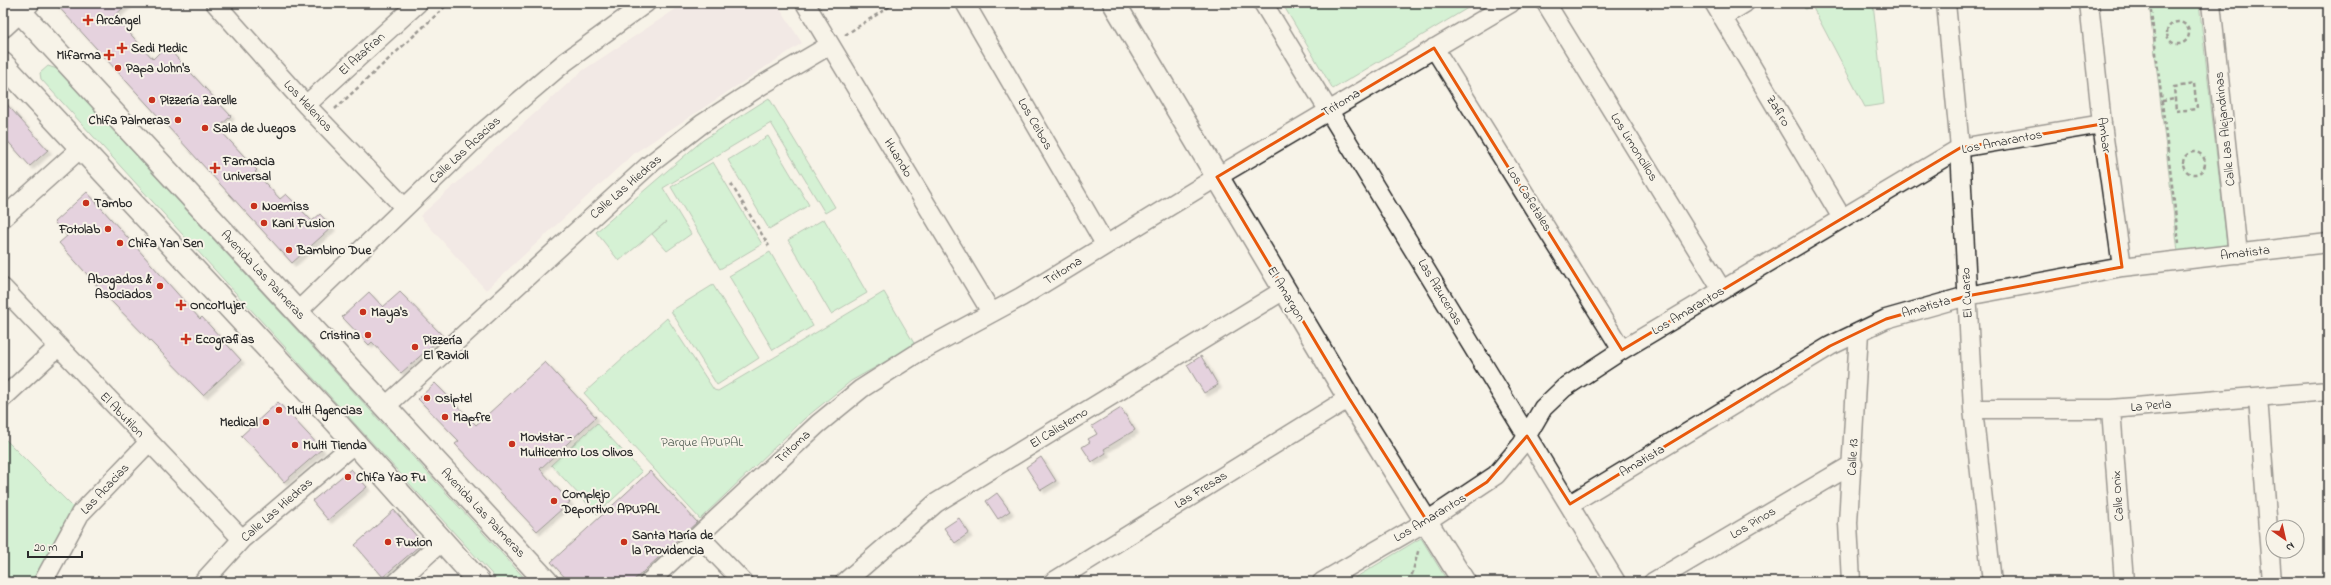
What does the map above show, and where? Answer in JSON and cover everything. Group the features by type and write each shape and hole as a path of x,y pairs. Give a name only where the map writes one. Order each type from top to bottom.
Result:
{"main road":[{"name":"El Amargon","path":"1114,3 1349,398 1464,582"},
{"path":"3,26 20,6"},
{"name":"Avenida Las Palmeras","path":"20,6 297,312 386,406 547,582"},
{"path":"3,64 355,443 479,582"}],"street":[{"name":"El Azafran","path":"306,105 418,3"},
{"name":"Calle Las Acacias","path":"297,312 484,131 565,62 646,3"},
{"name":"Huando","path":"805,3 991,312"},
{"name":"Los Ceibos","path":"966,3 1105,244"},
{"name":"Las Azucenas","path":"1263,3 1570,504 1616,582"},
{"name":"Tritoma","path":"649,582 818,424 861,389 919,352 1021,297 1105,244 1511,3"},
{"name":"Los Limoncillos","path":"1546,3 1722,290"},
{"path":"1718,10 1745,3"},
{"name":"El Cuarzo","path":"1946,3 1960,148 1973,409 1992,582"},
{"name":"Ambar","path":"2089,3 2102,124 2122,267"},
{"name":"Calle Las Alejandrinas","path":"2211,3 2238,254"},
{"name":"Los Helenios","path":"225,6 306,105 404,207"},
{"name":"Zafiro","path":"1718,10 1842,218"},
{"name":"Calle Las Hiedras","path":"386,406 649,166 702,124 734,102 830,45"},
{"name":"Los Cafetales","path":"1434,48 1622,350"},
{"name":"Los Amarantos","path":"1322,582 1426,521 1496,475 1516,452 1537,417 1555,394 1622,350 1960,148 2102,124"},
{"path":"3,218 80,148"},
{"name":"Amatista","path":"1570,504 1830,346 1886,319 1967,296 2122,267 2328,243"},
{"name":"El Abutilon","path":"3,288 148,443 242,539"},
{"name":"El Calistemo","path":"845,582 936,503 1284,290"},
{"name":"Calle 13","path":"1851,582 1848,523 1853,464 1860,332"},
{"path":"3,398 58,347"},
{"name":"La Perla","path":"1973,409 2111,409 2328,391"},
{"path":"2258,397 2272,582"},
{"name":"Las Fresas","path":"1053,582 1349,398"},
{"name":"Calle Onix","path":"2111,409 2124,582"},
{"name":"Las Acacias","path":"43,582 80,514 148,443"},
{"name":"Calle Las Hiedras","path":"203,582 242,539 355,443"},
{"name":"Los Pinos","path":"1653,582 1853,464"},
{"path":"699,536 743,582"},
{"path":"397,582 442,542"}],"path":[{"path":"333,111 449,3"},
{"path":"830,45 894,3"},
{"path":"2150,3 2180,250"},
{"path":"2176,22 2185,25 2189,34 2187,39 2179,44 2169,40 2167,35 2169,27 2176,22"},
{"path":"2194,84 2197,109 2176,111 2175,100 2174,87 2194,84"},
{"path":"2162,101 2175,100"},
{"path":"2192,152 2202,156 2205,162 2200,172 2195,174 2187,172 2183,165 2185,156 2192,152"},
{"path":"731,184 769,246"},
{"path":"1410,582 1420,542 1424,548"}],"highlighted area":[{"path":"1434,48 1622,350 1960,148 2102,124 2122,267 1967,296 1886,319 1830,346 1570,504 1527,436 1487,482 1427,521 1349,398 1217,177"}],"shaded area":[{"path":"685,3 776,3 802,43 633,154 486,290 420,216 582,71"}],"green space":[{"path":"1282,3 1476,3 1333,89"},
{"path":"1801,3 1873,3 1884,104 1865,107 1812,6 1805,9"},
{"path":"2149,3 2199,3 2227,245 2221,250 2178,252"},
{"path":"48,66 57,69 528,582 499,582 41,79 40,73"},
{"path":"769,98 835,207 825,213 771,123 663,188 691,234 667,251 652,234 666,222 619,261 596,232 703,140"},
{"path":"768,136 809,205 769,229 728,160"},
{"path":"713,162 762,244 720,269 671,187"},
{"path":"824,219 867,293 831,314 788,240"},
{"path":"770,252 813,326 773,350 729,276"},
{"path":"713,285 759,358 717,385 671,311"},
{"name":"Parque APUPAL","path":"884,292 915,345 851,381 804,419 700,519 584,393 667,318 714,390 718,391"},
{"path":"597,423 642,472 597,514 551,465"},
{"path":"3,437 80,514 43,582 3,582"},
{"path":"1421,538 1448,582 1348,582"}],"building":[{"path":"55,3 129,3 114,16 153,59 166,46 231,116 218,128 257,170 255,172 280,199 286,194 312,221 320,214 332,227 292,263"},
{"path":"3,100 48,150 30,166 3,136"},
{"path":"87,192 200,319 202,317 241,360 203,395 110,300 59,243 67,236 54,222"},
{"path":"369,292 383,307 400,292 443,336 401,373 372,342 369,345 342,317"},
{"path":"1201,356 1218,385 1204,393 1187,365"},
{"path":"545,362 596,417 540,469 570,502 537,531 455,444 459,441 418,399 435,383 476,425"},
{"path":"278,402 322,449 284,482 254,448 241,436"},
{"path":"1121,408 1135,430 1104,449 1106,453 1092,462 1082,447 1090,442 1088,439 1097,434 1092,426"},
{"path":"1041,457 1056,481 1041,490 1026,467"},
{"path":"351,469 367,487 328,520 312,501"},
{"name":"Santa María de la Providencia","path":"650,471 697,522 632,582 569,582 551,562"},
{"path":"997,493 1010,511 998,519 986,501"},
{"name":"Fuxion","path":"394,510 419,539 419,546 383,577 355,545"},
{"path":"959,518 969,533 955,543 944,528"}],"place":[{"name":"Arcángel","path":"88,20"},
{"name":"Sedi Medic","path":"122,48"},
{"name":"Mifarma","path":"109,55"},
{"name":"Papa John's","path":"118,68"},
{"name":"Pizzería Zarelle","path":"152,100"},
{"name":"Chifa Palmeras","path":"178,120"},
{"name":"Sala de Juegos","path":"205,128"},
{"name":"Farmacia Universal","path":"215,168"},
{"name":"Tambo","path":"86,203"},
{"name":"Noemiss","path":"254,206"},
{"name":"Kani Fusion","path":"264,223"},
{"name":"Fotolab","path":"108,229"},
{"name":"Chifa Yan Sen","path":"120,243"},
{"name":"Bambino Due","path":"289,250"},
{"name":"Abogados & Asociados","path":"160,286"},
{"name":"OncoMujer","path":"181,305"},
{"name":"Maya's","path":"363,312"},
{"name":"Cristina","path":"368,335"},
{"name":"Ecografias","path":"186,339"},
{"name":"Pizzería El Ravioli","path":"415,347"},
{"name":"Osiptel","path":"427,398"},
{"name":"Multi Agencias","path":"279,410"},
{"name":"Mapfre","path":"445,417"},
{"name":"Medical","path":"266,422"},
{"name":"Movistar - Multicentro Los Olivos","path":"512,444"},
{"name":"Multi Tienda","path":"295,445"},
{"name":"Chifa Yao Fu","path":"348,477"},
{"name":"Complejo Deportivo APUPAL","path":"554,501"},
{"name":"Fuxion","path":"388,542"},
{"name":"Santa María de la Providencia","path":"624,542"}]}
